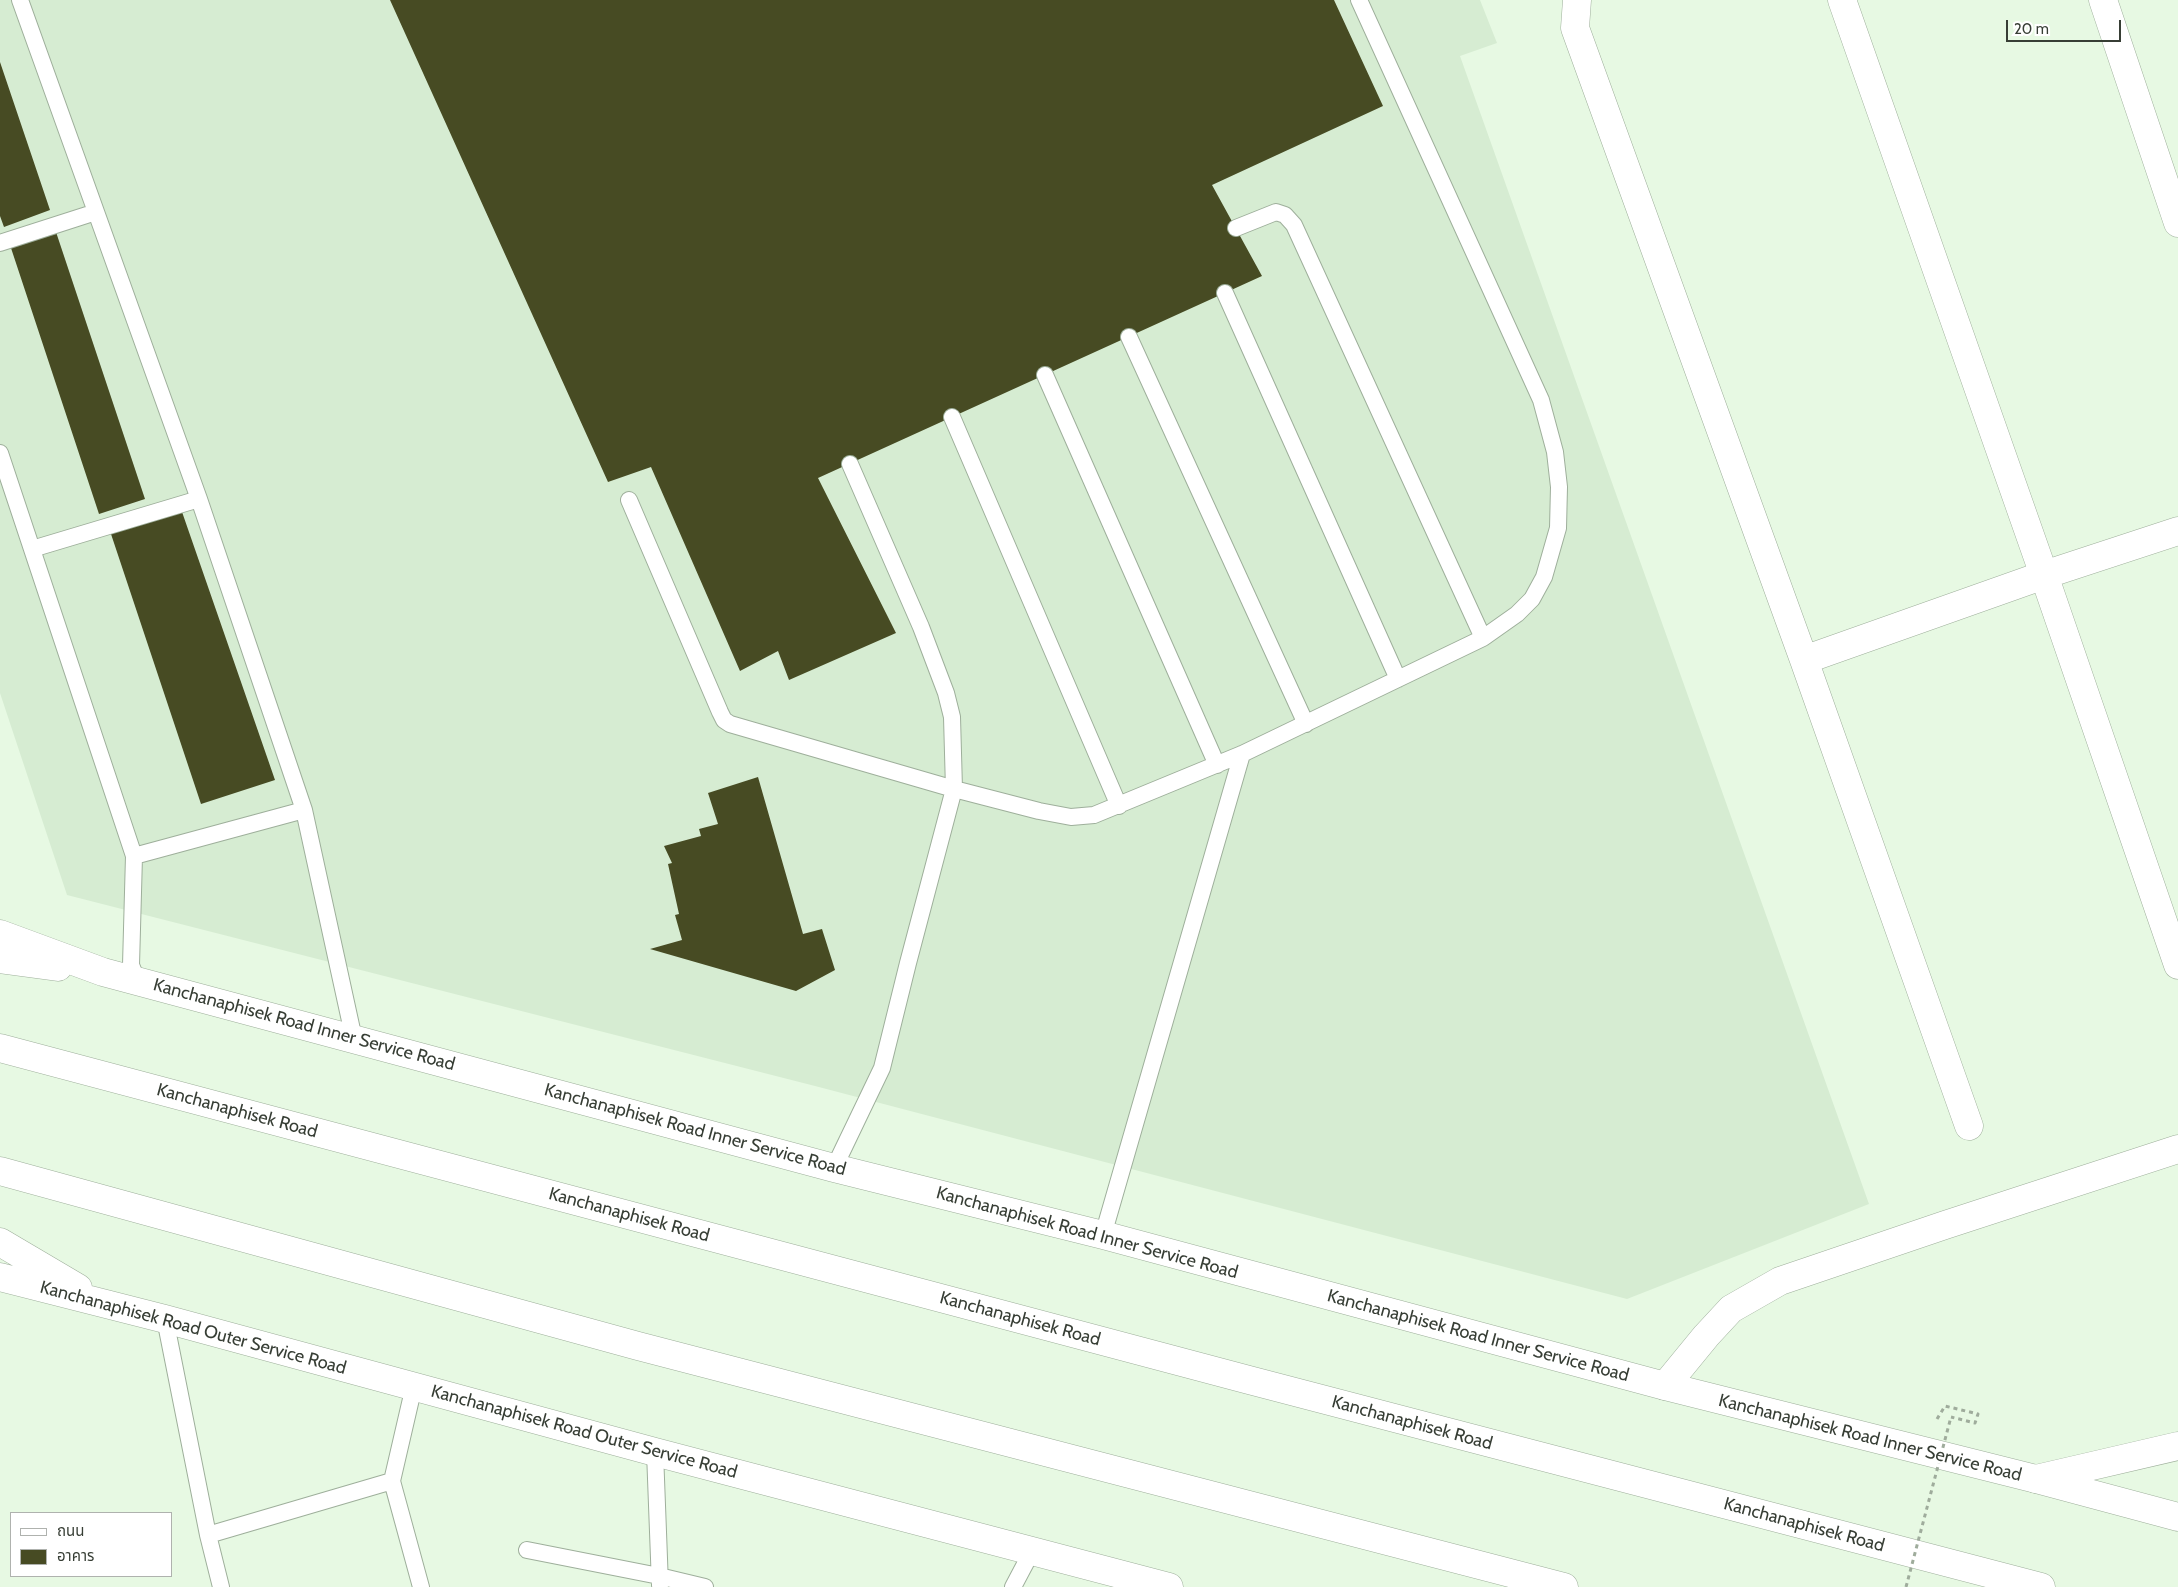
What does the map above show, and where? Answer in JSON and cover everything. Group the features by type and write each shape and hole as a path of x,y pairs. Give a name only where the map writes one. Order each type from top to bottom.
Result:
{"main road":[{"path":"1577,0 1575,28 1804,660 1969,1126"},
{"path":"1842,0 2044,575 2178,965"},
{"path":"2103,0 2178,223"},
{"path":"1804,660 2044,575 2178,531"},
{"name":"Kanchanaphisek Road Inner Service Road","path":"0,934 103,972 834,1168 1103,1235 1665,1386 2036,1479 2178,1517"},
{"path":"0,960 103,972"},
{"name":"Kanchanaphisek Road","path":"0,1048 1249,1380 2041,1587"},
{"path":"1665,1386 1731,1309 1780,1281 2178,1149"},
{"path":"0,1171 638,1346 1564,1587"},
{"path":"0,1242 102,1303"},
{"name":"Kanchanaphisek Road Outer Service Road","path":"0,1277 165,1319 655,1452 1169,1587"},
{"path":"2036,1479 2178,1446"}],"lane":[{"path":"20,0 198,500 304,810 354,1039"},
{"path":"629,500 724,720 745,728 954,789 1039,811 1071,817 1094,815 1217,765 1483,638 1517,614 1532,599 1544,577 1558,528 1559,487 1555,452 1541,400 1359,0"},
{"path":"0,243 96,212"},
{"path":"1236,228 1276,212 1285,215 1294,225 1483,638"},
{"path":"1225,293 1398,679"},
{"path":"1129,337 1306,724"},
{"path":"1045,375 1217,765"},
{"path":"952,417 1119,806"},
{"path":"0,453 134,856 131,965 138,980"},
{"path":"834,1168 882,1068 954,789 952,717 946,693 921,626 850,464"},
{"path":"32,549 198,500"},
{"path":"1103,1235 1242,754"},
{"path":"134,856 304,810"},
{"path":"165,1319 208,1535 221,1587"},
{"path":"414,1386 392,1481 421,1587"},
{"path":"655,1452 660,1581"},
{"path":"208,1535 392,1481"},
{"path":"527,1550 660,1581 705,1587"},
{"path":"1013,1587 1032,1551"}],"path":[{"path":"1906,1587 1951,1417 1975,1423 1978,1414 1945,1406"}],"shaded area":[{"path":"0,0 1480,0 1497,43 1460,56 1869,1204 1627,1299 815,1086 67,895 0,693"}],"building":[{"path":"390,0 1334,0 1383,106 1212,185 1262,276 818,478 896,633 789,680 778,651 740,671 651,467 608,482"},
{"path":"0,62 50,210 4,227 0,216"},
{"path":"56,232 145,499 99,514 11,248"},
{"path":"181,509 275,780 201,804 111,534"},
{"path":"758,777 803,934 822,929 835,970 796,991 650,949 682,940 675,915 679,914 668,864 672,863 664,846 701,836 699,829 718,824 708,793"}]}
